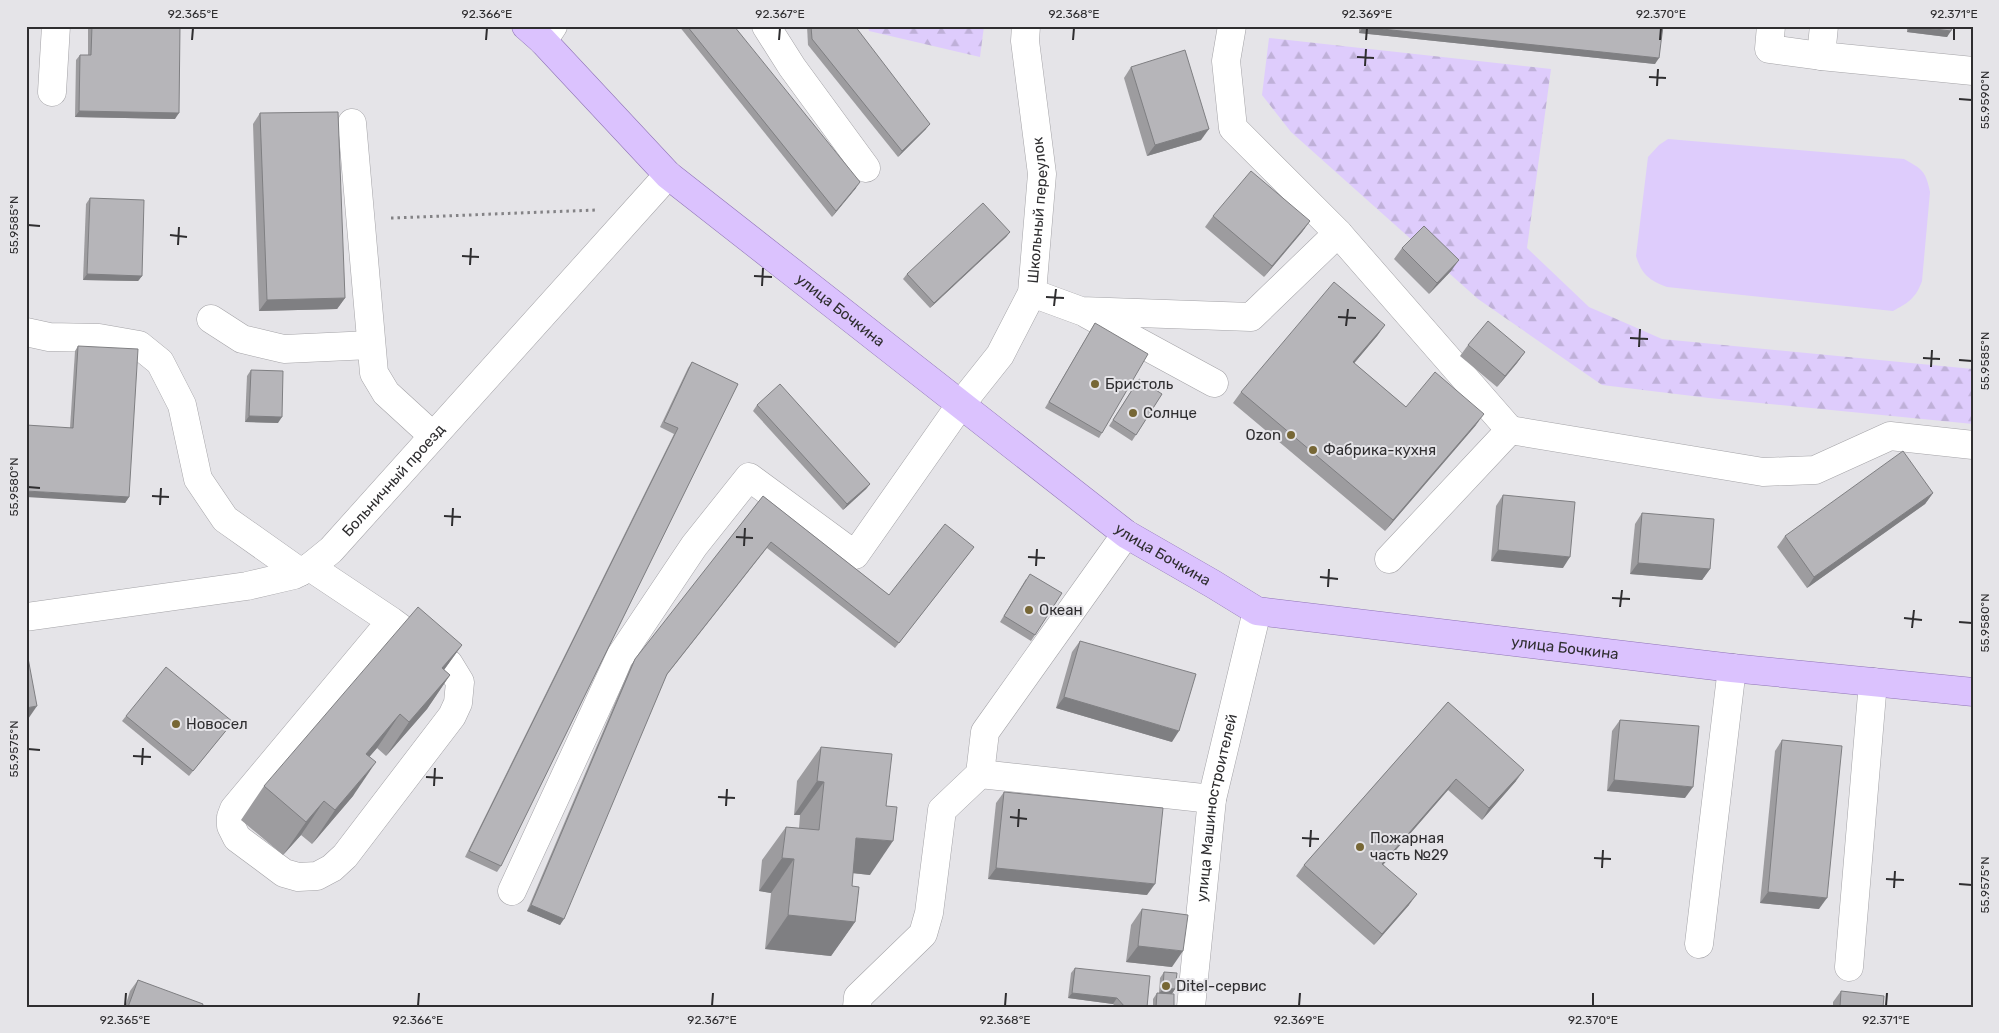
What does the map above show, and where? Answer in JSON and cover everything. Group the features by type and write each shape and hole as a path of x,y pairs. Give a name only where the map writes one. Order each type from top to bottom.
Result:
{"main road":[{"name":"улица Бочкина","path":"540,31 668,175 1126,534 1257,611 1732,668 1973,692"}],"street":[{"path":"52,92 56,26"},
{"path":"766,26 792,68 866,168"},
{"name":"Школьный переулок","path":"512,891 621,655 694,546 749,477 856,555 962,404 1000,355 1032,292 1042,174 1025,41 1026,26"},
{"path":"1232,26 1226,61 1233,128 1338,233 1510,430 1762,472 1815,470 1890,436 1973,445"},
{"path":"1771,26 1770,49 1973,71"},
{"path":"1821,56 1824,26"},
{"path":"352,123 374,373 386,393 433,436"},
{"name":"Больничный проезд","path":"26,617 247,586 294,575 305,570 331,550 668,175"},
{"path":"1081,311 1250,317 1338,233"},
{"path":"1032,292 1081,311 1214,383"},
{"path":"211,319 242,339 284,349 371,345"},
{"path":"26,332 49,337 99,338 139,345 160,362 182,405 198,479 225,519 305,570 391,621 449,664 460,682 458,703 452,716 332,868 317,876 298,878 284,873 237,838 231,826 231,817 234,809 391,621"},
{"path":"1389,559 1510,430"},
{"path":"857,1007 858,997 923,934 929,913 942,810 980,774 985,732 1126,534"},
{"name":"улица Машиностроителей","path":"1191,1007 1212,799 1257,611"},
{"path":"1699,944 1732,668"},
{"path":"1849,967 1873,682"},
{"path":"980,774 1212,799"}],"path":[{"path":"360,219 638,208"}],"green space":[{"path":"868,26 984,26 980,57 869,31"},
{"path":"1269,38 1551,69 1527,248 1589,307 1662,339 1973,369 1973,424 1709,398 1602,385 1478,299 1291,132 1262,95"},
{"path":"1668,139 1904,159 1915,165 1925,175 1930,192 1922,281 1917,292 1907,302 1893,311 1667,287 1655,282 1641,268 1636,256 1648,157 1659,145"}],"building":[{"path":"92,26 180,26 179,113 79,111 80,55 91,55"},
{"path":"687,26 734,26 860,182 836,211"},
{"path":"811,26 855,26 930,124 902,151 812,39"},
{"path":"1363,26 1663,26 1659,58"},
{"path":"1911,26 1952,26 1951,31"},
{"path":"1185,50 1209,129 1155,145 1131,67"},
{"path":"338,112 345,298 267,300 260,113"},
{"path":"1251,171 1310,221 1272,266 1213,216"},
{"path":"90,198 144,200 142,276 87,274"},
{"path":"983,203 1010,232 934,303 907,274"},
{"path":"1424,226 1459,260 1437,283 1402,248"},
{"path":"1334,282 1385,325 1353,362 1406,407 1435,372 1484,414 1393,520 1241,392"},
{"path":"1488,321 1525,352 1505,376 1468,345"},
{"name":"Бристоль","path":"1095,323 1148,354 1102,433 1049,402"},
{"path":"78,346 138,349 129,497 26,491 26,425 73,428"},
{"path":"692,362 738,384 501,866 469,851 678,428 664,422"},
{"path":"251,370 283,371 282,417 249,416"},
{"name":"Солнце","path":"1139,379 1162,394 1136,435 1113,420"},
{"path":"780,384 870,484 847,504 757,405"},
{"path":"1903,451 1933,493 1814,577 1785,536"},
{"path":"1503,495 1575,502 1570,557 1498,550"},
{"path":"763,496 889,595 945,524 974,547 899,643 771,542 667,674 564,919 531,905 635,659"},
{"path":"1642,513 1714,519 1710,569 1638,563"},
{"name":"Океан","path":"1030,574 1062,593 1035,635 1004,616"},
{"path":"418,607 462,645 442,668 450,675 409,722 400,714 366,754 376,762 335,810 324,801 306,822 264,786"},
{"path":"1080,641 1196,674 1179,731 1064,697"},
{"path":"26,658 28,658 37,706 26,708"},
{"name":"Новосел","path":"166,667 233,722 193,771 126,716"},
{"name":"Пожарная часть №29","path":"1448,702 1524,770 1489,808 1456,779 1382,864 1417,894 1382,934 1304,865"},
{"path":"1620,720 1699,726 1693,787 1614,780"},
{"path":"1782,740 1842,746 1827,898 1768,892"},
{"path":"821,747 892,754 886,806 897,807 893,841 856,838 852,886 859,887 855,922 788,915 794,859 782,858 786,827 819,830 824,782 817,781"},
{"path":"1004,792 1163,808 1155,884 996,868"},
{"path":"1142,909 1188,915 1183,951 1138,946"},
{"path":"1075,968 1150,976 1147,1007 1125,1007 1117,998 1072,993"},
{"path":"1164,972 1177,973 1175,989 1163,988"},
{"path":"138,980 203,1004 202,1007 128,1007"},
{"path":"1841,991 1884,996 1883,1007 1840,1007"},
{"path":"1157,993 1174,994 1174,1007 1156,1007"}],"place":[{"name":"Бристоль","path":"1095,384"},
{"name":"Солнце","path":"1133,413"},
{"name":"Ozon","path":"1291,435"},
{"name":"Фабрика-кухня","path":"1313,450"},
{"name":"Океан","path":"1029,610"},
{"name":"Новосел","path":"176,724"},
{"name":"Пожарная часть №29","path":"1360,847"},
{"name":"Ditel-сервис","path":"1166,986"}]}
